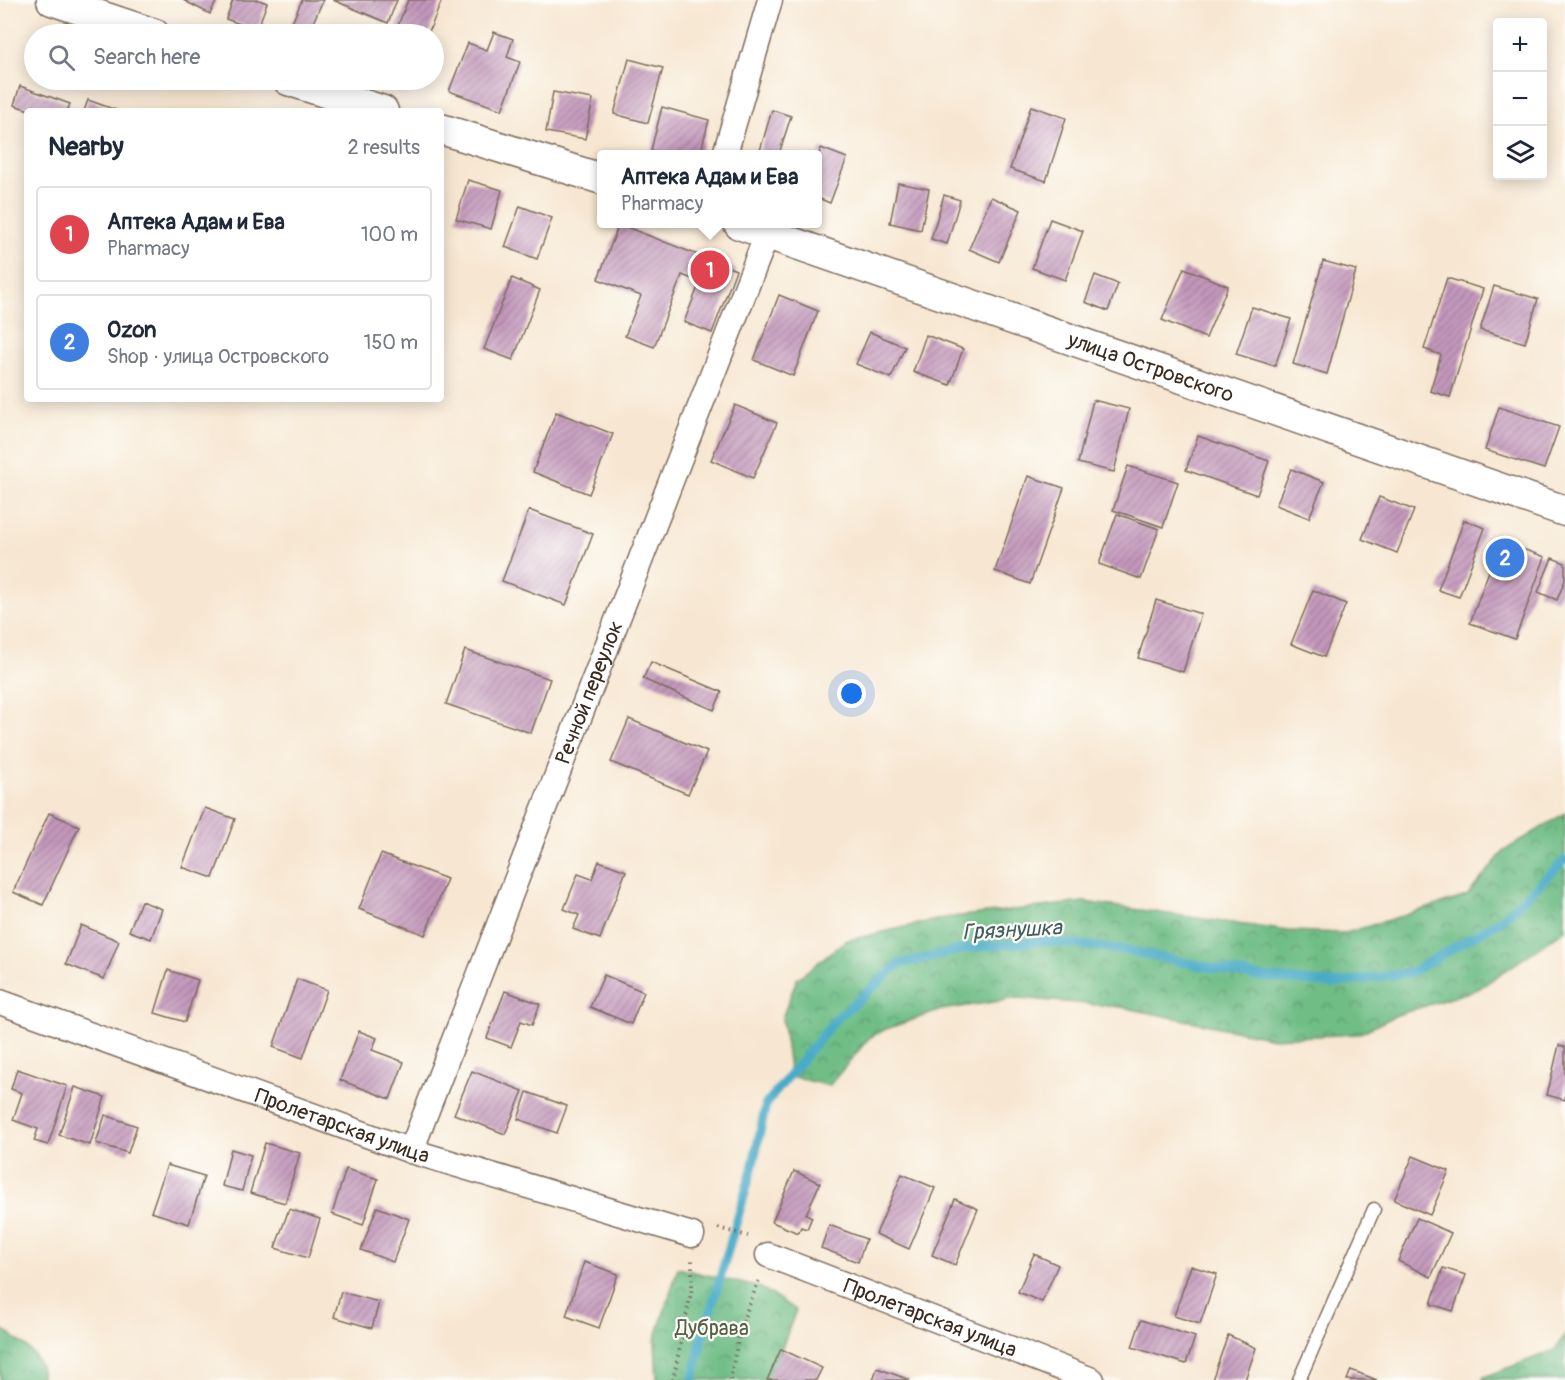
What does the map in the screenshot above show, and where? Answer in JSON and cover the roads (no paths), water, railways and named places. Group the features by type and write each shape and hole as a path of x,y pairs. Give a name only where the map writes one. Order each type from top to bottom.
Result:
{"street":[{"path":"52,0 124,24"},
{"path":"726,150 770,0"},
{"path":"319,90 374,108"},
{"path":"444,130 597,177"},
{"name":"улица Островского","path":"750,228 1565,511"},
{"name":"Речной переулок","path":"411,1151 767,234"},
{"name":"Пролетарская улица","path":"0,1002 411,1151 692,1235"},
{"name":"Пролетарская улица","path":"761,1247 1092,1380"}],"lane":[{"path":"1299,1380 1374,1209"}],"waterway":[{"name":"Грязнушка","path":"693,1380 701,1343 752,1169 766,1104 834,1021 899,964 969,948 1044,941 1125,950 1252,976 1333,984 1412,972 1500,921 1565,860"}],"place":[{"name":"Аптека Адам и Ева","path":"710,270"},
{"name":"Ozon","path":"1505,558"}],"park label":[{"name":"Дубрава","path":"712,1328"}]}
